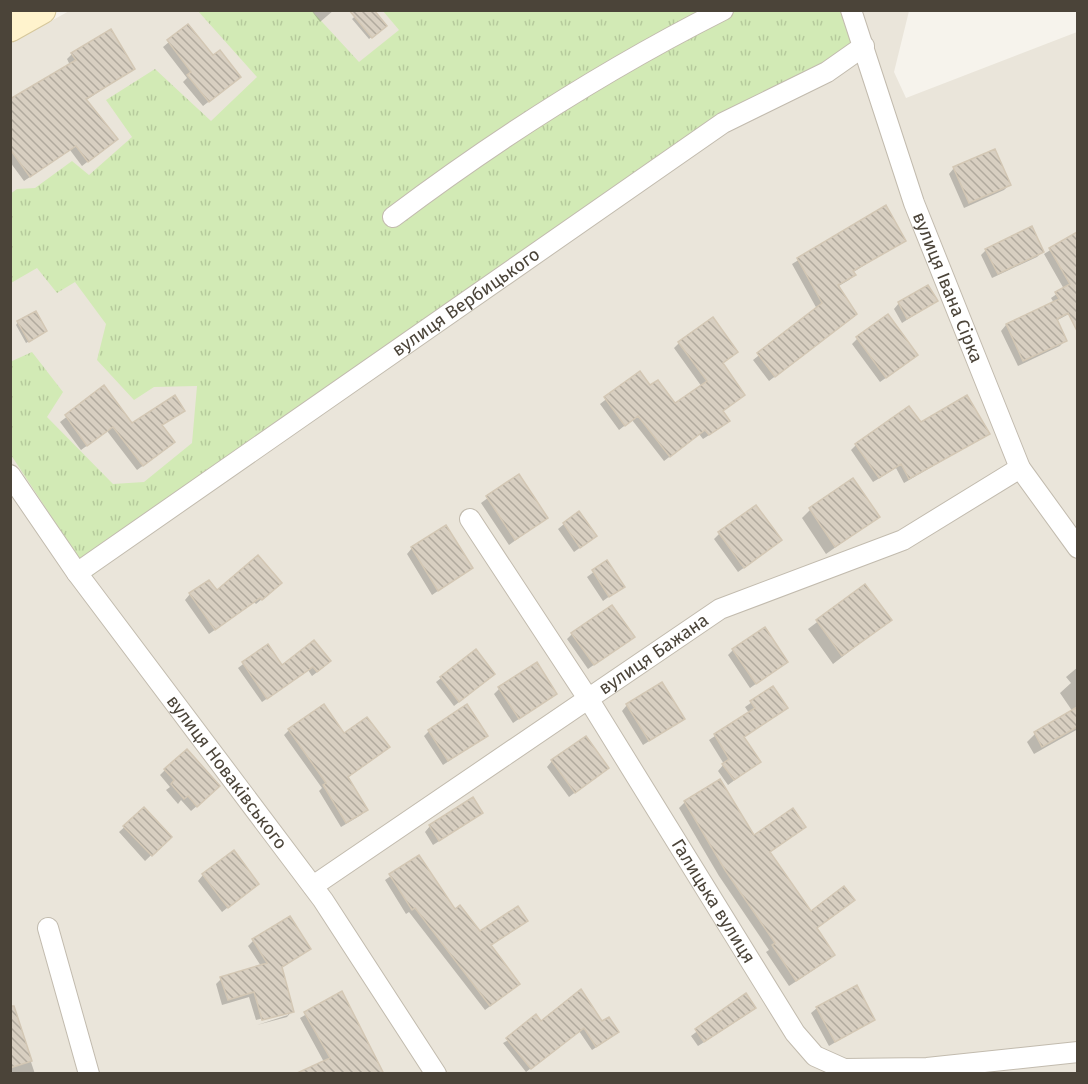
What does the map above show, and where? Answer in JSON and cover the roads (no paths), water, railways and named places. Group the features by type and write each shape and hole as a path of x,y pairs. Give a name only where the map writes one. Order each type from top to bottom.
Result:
{"street":[{"path":"10,28 42,10"},
{"path":"393,217 552,105 665,40 723,10"},
{"name":"вулиця Івана Сірка","path":"851,10 914,203 1020,468 1077,548"},
{"name":"вулиця Вербицького","path":"77,573 723,123 827,72 864,46"},
{"name":"вулиця Бажана","path":"313,886 720,609 903,540 1020,468"},
{"name":"вулиця Новаківського","path":"10,475 77,573 313,886 436,1074"},
{"name":"Галицька вулиця","path":"470,519 588,700 795,1033 815,1056 844,1069 927,1068 1077,1052"},
{"path":"48,928 89,1074"}]}
